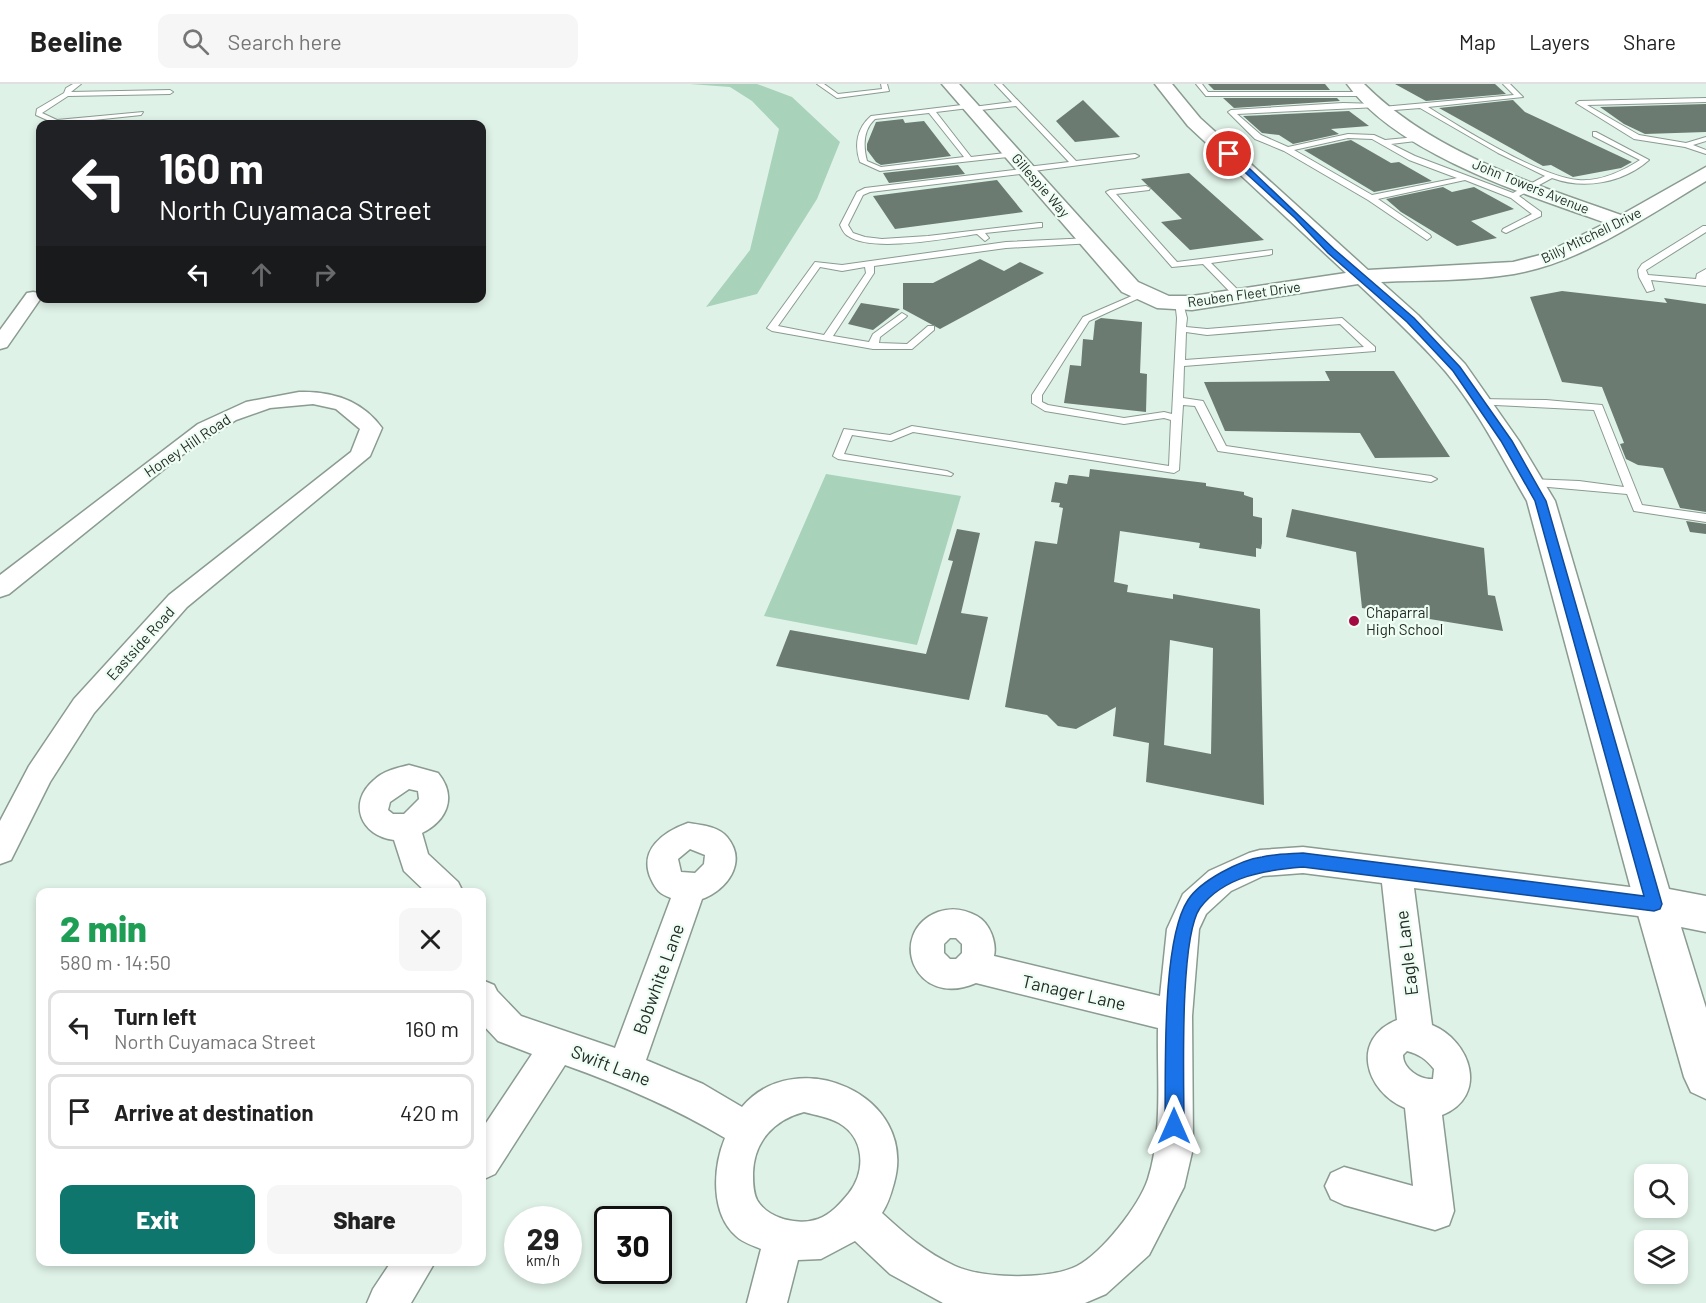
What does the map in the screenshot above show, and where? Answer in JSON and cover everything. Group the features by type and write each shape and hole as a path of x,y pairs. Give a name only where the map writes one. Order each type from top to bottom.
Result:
{"street":[{"name":"Gillespie Way","path":"950,84 1137,291"},
{"path":"1162,84 1194,122 1360,277 1410,320 1456,369 1506,441 1541,501 1654,904 1706,1077"},
{"name":"John Towers Avenue","path":"1369,98 1424,138 1522,192 1623,222"},
{"name":"Billy Mitchell Drive","path":"1360,277 1513,268 1551,258 1623,222 1706,173"},
{"name":"Reuben Fleet Drive","path":"1137,291 1165,303 1178,303 1360,277"},
{"path":"1,342 33,297"},
{"name":"Honey Hill Road","path":"0,588 45,549 157,464 215,423 247,408 281,400 312,398 338,402 354,412 371,428 370,437 359,456 331,479"},
{"name":"Eastside Road","path":"0,851 39,774 84,706 178,600 269,525 331,479"},
{"path":"405,826 415,861 443,888"},
{"path":"863,1222 904,1260 951,1286 994,1296 1094,1292 1136,1241 1165,1187 1174,1148 1175,1016 1183,929 1194,904 1220,881 1260,864 1303,860 1654,904 1706,914"},
{"name":"Eagle Lane","path":"1344,1186 1435,1211 1422,1098 1442,1097 1453,1083 1454,1074 1451,1064 1441,1050 1416,1035 1396,872"},
{"name":"Bobwhite Lane","path":"625,1070 690,889"},
{"name":"Tanager Lane","path":"973,967 1175,1016"},
{"name":"Swift Lane","path":"486,1004 510,1029 625,1070 690,1097 747,1130"},
{"path":"486,1155 558,1045"},
{"path":"804,1094 827,1096 849,1107 866,1124 878,1147 881,1173 876,1199 863,1222 847,1238 827,1247 806,1251 782,1246 765,1237 748,1221 738,1200 734,1178 736,1155 747,1130 760,1113 781,1100 804,1094"},
{"path":"767,1303 782,1246"},
{"path":"387,1303 412,1266"}],"lane":[{"path":"67,94 68,89 78,84"},
{"path":"820,84 837,96 886,91 884,84"},
{"path":"998,84 1073,162"},
{"path":"1199,84 1206,94 1369,98 1422,106 1520,97 1506,84"},
{"path":"52,120 38,114 39,110 45,104 67,94 170,92"},
{"path":"1369,98 1344,105 1231,112 1258,137 1287,149 1371,198 1427,237"},
{"path":"1706,100 1579,103 1637,137 1686,145 1706,152"},
{"path":"1017,104 878,116 869,119 860,143 864,162 880,168 969,159 1023,164"},
{"path":"1422,106 1451,125 1553,175 1579,183 1629,171 1645,160 1596,134"},
{"path":"931,110 969,159"},
{"path":"75,120 141,113"},
{"path":"1287,149 1348,136 1374,137 1412,158 1466,178 1522,192 1538,214 1506,231"},
{"path":"1386,142 1424,138"},
{"path":"1686,145 1706,139"},
{"path":"1039,225 890,242 855,237 844,229 860,194 868,190 1023,164 1135,156"},
{"path":"1371,198 1466,178 1485,170"},
{"path":"1522,192 1553,175"},
{"path":"1146,188 1110,192 1175,265 1269,252"},
{"path":"1650,290 1643,277 1642,270 1645,266 1706,228"},
{"path":"980,231 992,247"},
{"path":"931,328 909,347 873,346 772,328 818,264 842,268 992,247 1090,241"},
{"path":"1205,261 1238,295"},
{"path":"827,338 870,273 869,264"},
{"path":"1704,283 1700,276 1706,272"},
{"path":"1643,277 1704,283"},
{"path":"1137,291 1086,319 1037,395 1037,403 1044,408 1124,420 1164,415 1176,418"},
{"path":"947,474 838,456 848,431 891,438 912,429 1174,470 1182,318 1178,303"},
{"path":"873,346 876,336 902,316"},
{"path":"1179,362 1191,364 1372,349 1342,321 1207,333 1181,329"},
{"path":"1178,401 1199,403 1221,449 1431,479"},
{"path":"1479,402 1546,403 1598,407 1638,508 1706,518"},
{"path":"1530,483 1579,485 1631,491"}],"green space":[{"path":"690,84 757,84 792,97 840,142 817,199 757,294 706,307 750,250 779,129 752,101 730,87"},
{"path":"826,474 961,496 917,645 764,616"}],"building":[{"path":"1208,84 1325,84 1330,90 1214,90"},
{"path":"1395,84 1495,84 1506,94 1426,101"},
{"path":"1223,98 1337,98 1340,101 1234,108"},
{"path":"1083,100 1120,137 1075,142 1056,121"},
{"path":"1513,100 1525,112 1632,162 1621,168 1573,177 1551,165 1543,166 1439,108"},
{"path":"1706,104 1706,132 1645,134 1624,124 1600,107"},
{"path":"1349,111 1369,126 1331,129 1339,134 1293,144 1279,135 1262,133 1243,116"},
{"path":"903,119 905,123 924,121 951,156 881,165 876,162 867,150 867,144 876,122"},
{"path":"1351,140 1391,163 1399,162 1432,181 1374,192 1304,150"},
{"path":"958,165 965,174 889,183 883,173"},
{"path":"1189,173 1264,240 1190,250 1161,222 1182,219 1141,179"},
{"path":"997,180 1023,212 895,229 873,196"},
{"path":"1443,187 1452,192 1474,187 1514,209 1471,221 1497,238 1457,246 1401,212 1386,199"},
{"path":"980,259 1004,271 1020,262 1044,273 940,329 903,309 903,283 933,283"},
{"path":"1562,291 1667,303 1664,298 1706,304 1706,512 1680,508 1663,468 1638,465 1626,459 1620,444 1624,443 1602,387 1562,382 1530,297"},
{"path":"861,303 900,309 873,330 848,324"},
{"path":"1101,318 1142,322 1140,373 1147,374 1146,412 1064,403 1070,365 1081,366 1083,339 1093,340 1095,321"},
{"path":"1325,371 1394,371 1450,457 1375,458 1360,433 1225,431 1204,382 1330,381"},
{"path":"1090,469 1206,483 1206,486 1244,492 1244,495 1253,498 1253,516 1262,518 1262,543 1261,549 1256,548 1256,557 1199,548 1200,543 1120,531 1114,582 1128,585 1127,592 1173,599 1173,594 1260,609 1264,805 1146,782 1149,743 1113,736 1116,707 1076,729 1058,726 1047,715 1005,707 1035,541 1057,544 1063,508 1059,507 1060,503 1051,502 1055,482 1067,484 1069,475 1089,477","holes":["1170,640 1213,648 1211,754 1164,745"]},
{"path":"1292,509 1484,548 1488,595 1495,596 1503,631 1362,608 1356,552 1286,537"},
{"path":"1686,521 1706,524 1706,534 1690,532"},
{"path":"957,529 980,533 961,613 988,617 969,700 776,666 790,630 926,654 953,561 948,560"}],"place":[{"name":"Chaparral High School","path":"1354,621"}],"route":[{"path":"1174,1126 1175,1016 1183,929 1194,904 1220,881 1260,864 1303,860 1654,904 1541,501 1506,441 1456,369 1410,320 1331,251 1298,216 1229,154"}]}
